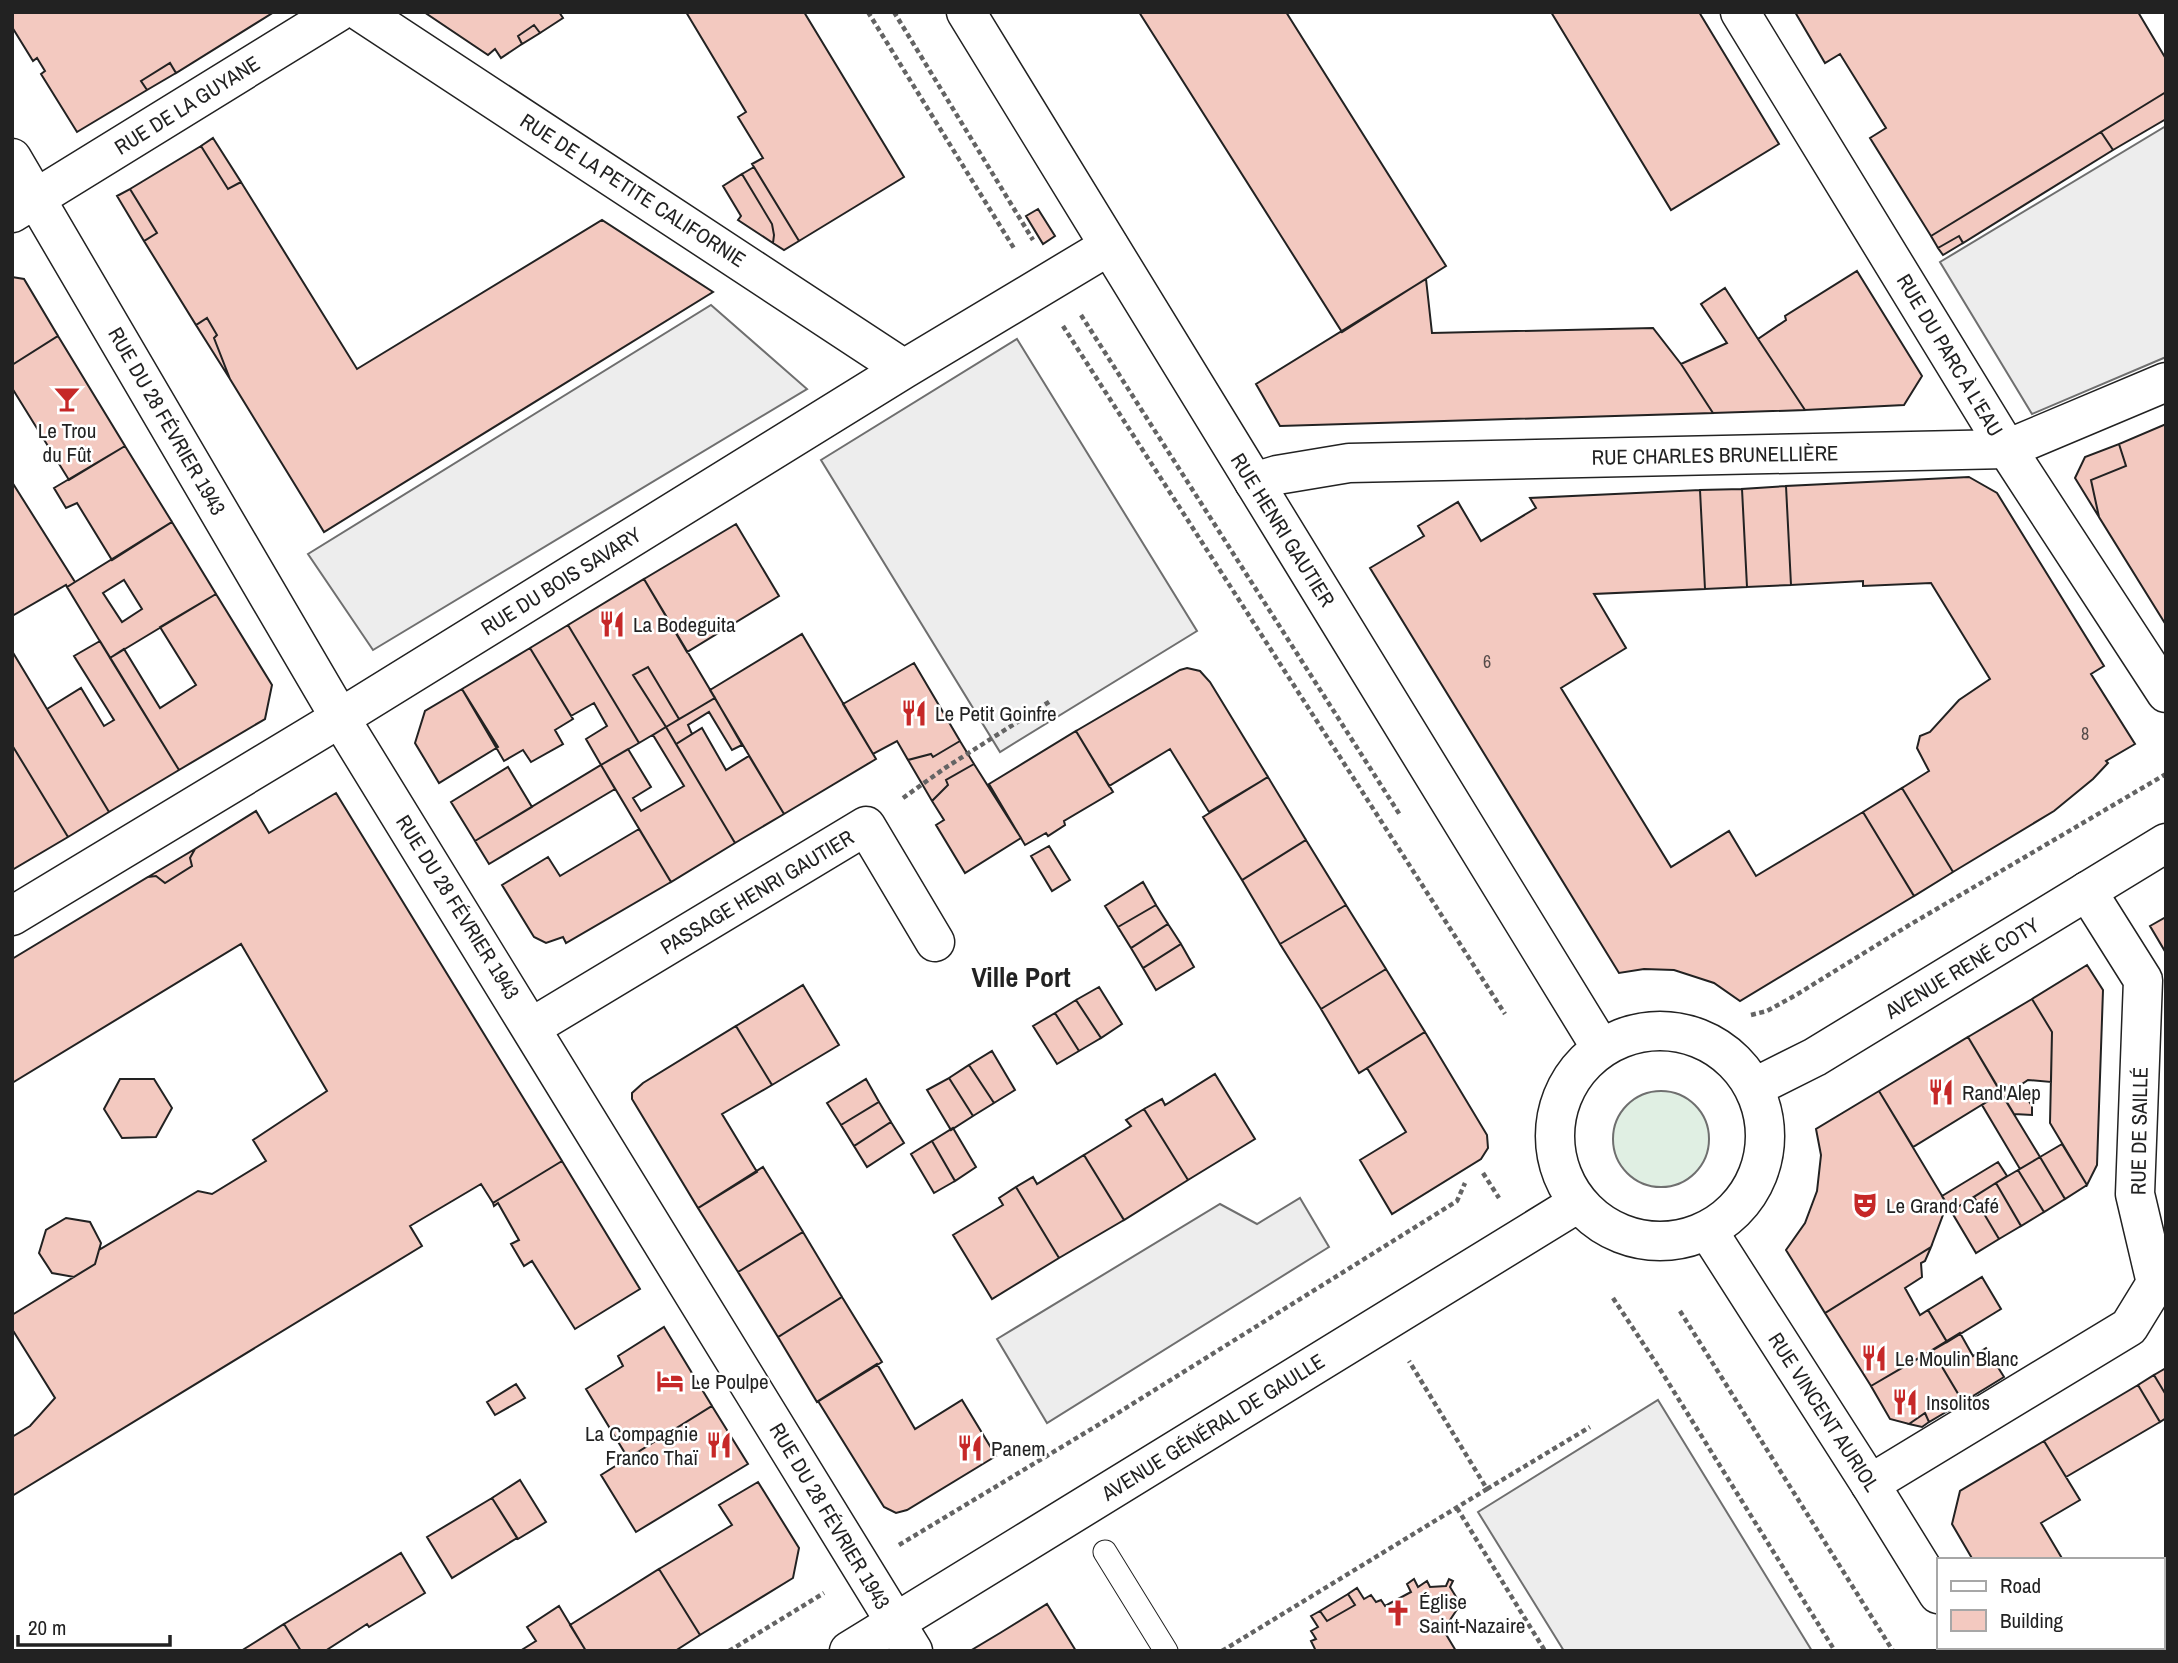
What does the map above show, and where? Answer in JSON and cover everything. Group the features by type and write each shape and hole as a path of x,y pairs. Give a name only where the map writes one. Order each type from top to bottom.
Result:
{"street":[{"name":"RUE DE LA GUYANE","path":"24,206 338,12"},
{"name":"RUE DE LA PETITE CALIFORNIE","path":"361,12 904,369"},
{"name":"RUE HENRI GAUTIER","path":"966,12 1601,1048"},
{"name":"RUE DU PARC À L'EAU","path":"1740,12 2007,449 2166,693"},
{"name":"RUE DU 28 FÉVRIER 1943","path":"12,158 24,206 532,1027 904,1637"},
{"name":"RUE DU BOIS SAVARY","path":"12,916 1109,246"},
{"name":"RUE CHARLES BRUNELLIÈRE","path":"1254,482 1277,475 1349,463 2007,449 2166,383"},
{"name":"PASSAGE HENRI GAUTIER","path":"532,1027 866,826 935,942"},
{"name":"AVENUE RENÉ COTY","path":"1755,1087 1815,1057 2166,843"},
{"name":"RUE DE SAILLÉ","path":"1870,1484 2129,1328 2156,1283 2135,1194 2143,980 2087,891"},
{"path":"1669,1030 1703,1039 1723,1052 1733,1059 1755,1087 1766,1119 1765,1152 1755,1184 1735,1212 1708,1231 1673,1242 1638,1240 1604,1227 1578,1203 1563,1178 1555,1150 1556,1121 1564,1093 1579,1068 1601,1048 1633,1034 1669,1030"},
{"name":"AVENUE GÉNÉRAL DE GAULLE","path":"849,1651 904,1637 1384,1321 1578,1203"},
{"name":"RUE VINCENT AURIOL","path":"1708,1231 1937,1592"}],"lane":[{"path":"1105,1552 1166,1651"}],"path":[{"path":"868,12 1047,282 1505,1014"},
{"path":"894,12 1047,282 1181,469 1402,819"},
{"path":"866,826 945,768 1052,699"},
{"path":"1751,1015 1767,1011 1796,995 2166,774"},
{"path":"903,1542 1113,1416 1457,1201 1465,1183"},
{"path":"1614,1298 1835,1651"},
{"path":"1680,1311 1893,1651"},
{"path":"1384,1321 1487,1489"},
{"path":"1222,1651 1590,1427"},
{"path":"1457,1508 1545,1651"},
{"path":"729,1651 827,1591"}],"green space":[{"path":"1661,1091 1679,1095 1695,1105 1705,1121 1709,1139 1705,1157 1695,1173 1679,1183 1661,1187 1643,1183 1627,1173 1617,1157 1613,1139 1617,1121 1627,1105 1643,1095"}],"shaded area":[{"path":"2166,126 2166,357 2032,414 1940,262"},
{"path":"711,305 807,389 373,650 308,554"},
{"path":"1017,339 1197,631 1000,752 821,460"},
{"path":"1300,1198 1329,1247 1047,1423 997,1339 1220,1204 1257,1224"},
{"path":"1658,1400 1812,1651 1564,1651 1478,1512"}],"building":[{"path":"12,12 274,12 176,73 170,63 141,81 147,90 77,132 41,74 45,71 37,58 33,61 12,27"},
{"path":"424,12 559,12 563,18 540,33 534,25 518,36 522,44 501,58 495,49 488,55"},
{"path":"686,12 804,12 904,177 799,241 752,164 763,158 738,117 746,112"},
{"path":"1139,12 1286,12 1446,266 1342,332"},
{"path":"1551,12 1699,12 1779,144 1671,210"},
{"path":"1795,12 2138,12 2166,59 2166,92 1931,236 1870,138 1886,128 1840,54 1825,63"},
{"path":"534,25 540,33 522,44 518,36"},
{"path":"170,63 176,73 147,90 141,81"},
{"path":"2166,92 2166,119 2113,150 2101,132"},
{"path":"2101,132 2113,150 1963,243 1959,236 1938,248 1931,236"},
{"path":"213,138 241,182 228,189 201,146"},
{"path":"201,146 228,189 241,182 357,369 602,220 713,292 324,532 230,379 214,338 217,335 207,318 196,325 144,241 157,233 130,189"},
{"path":"754,167 799,241 784,250 773,243 772,224 742,174"},
{"path":"742,174 772,224 773,243 738,220 741,216 723,186"},
{"path":"130,189 157,233 144,241 117,196"},
{"path":"1038,209 1055,236 1043,244 1026,216"},
{"path":"1959,236 1963,243 1943,255 1938,248"},
{"path":"1857,271 1922,376 1904,405 1805,410 1758,339 1786,320 1785,316"},
{"path":"12,277 24,279 58,336 12,365"},
{"path":"1426,279 1432,333 1653,328 1681,364 1713,413 1280,426 1256,384"},
{"path":"1725,288 1805,410 1713,413 1681,364 1727,343 1701,304"},
{"path":"207,318 217,335 214,338 230,379 196,325"},
{"path":"58,336 125,446 69,480 12,388 12,365"},
{"path":"2166,424 2166,625 2099,517 2091,480 2126,466 2119,444"},
{"path":"2119,444 2126,466 2091,480 2099,517 2075,478 2085,457"},
{"path":"125,446 172,522 112,560 77,503 66,508 54,488"},
{"path":"1969,477 1997,493 2104,666 2091,674 2135,744 2106,761 2108,763 2093,779 2054,811 1953,872 1902,788 1929,771 1917,748 1920,736 1930,732 1959,700 1990,679 1931,583 1863,586 1863,581 1791,585 1786,486"},
{"path":"12,482 75,582 12,616"},
{"path":"1786,486 1791,585 1747,587 1742,489"},
{"path":"1742,489 1747,587 1705,589 1700,490"},
{"path":"1700,490 1705,589 1594,594 1626,648 1561,688 1671,867 1729,831 1756,876 1863,812 1914,896 1740,1001 1714,983 1674,970 1644,969 1619,973 1370,568 1424,536 1418,526 1458,502 1481,541 1536,508 1530,498"},
{"path":"172,522 216,594 110,658 67,587","holes":["124,580 142,609 122,622 103,593"]},
{"path":"736,524 779,596 687,652 644,579"},
{"path":"644,579 715,698 679,719 648,667 633,675 666,727 639,743 568,625"},
{"path":"216,594 272,685 265,719 179,770 110,658 124,649 160,708 196,685 160,627"},
{"path":"568,625 639,743 601,765 586,739 607,726 594,703 571,716 530,648"},
{"path":"802,634 876,759 784,814 710,690"},
{"path":"100,641 179,770 109,812 47,709 81,688 104,726 114,720 74,656"},
{"path":"530,648 573,719 555,730 563,744 531,762 523,750 504,761 462,689"},
{"path":"12,651 109,812 68,837 12,745"},
{"path":"914,663 960,741 933,757 931,754 908,760 897,741 873,754 843,704"},
{"path":"648,667 679,719 666,727 633,675"},
{"path":"1187,668 1200,671 1210,682 1268,777 1209,812 1170,749 1109,786 1076,731"},
{"path":"462,689 498,747 439,783 415,743 425,711"},
{"path":"715,698 742,745 732,750 709,712 688,725 692,734 676,744 666,727"},
{"path":"666,727 735,843 671,882 601,765 628,749 651,787 633,798 641,811 684,786 653,735"},
{"path":"702,728 726,770 749,756 784,814 735,843 676,744"},
{"path":"1076,731 1113,792 1064,821 1065,825 1048,836 1046,833 1025,845 989,784"},
{"path":"960,741 974,764 946,780 948,785 932,801 908,760 931,754 933,757"},
{"path":"12,745 68,837 12,870"},
{"path":"974,764 1021,838 965,873 936,825 944,820 932,801 948,785 946,780"},
{"path":"601,765 615,789 489,864 475,841"},
{"path":"508,767 532,807 475,841 451,802"},
{"path":"1268,777 1306,840 1242,880 1203,817"},
{"path":"1902,788 1953,872 1914,896 1863,812"},
{"path":"336,793 562,1161 493,1203 481,1184 410,1226 422,1246 12,1496 12,1437 30,1426 55,1398 12,1329 12,1315 95,1264 99,1250 198,1191 212,1194 266,1161 253,1140 327,1091 241,944 12,1083 12,959 148,877 156,876 165,883 192,866 190,858 195,849 256,811 269,833"},
{"path":"639,829 671,882 566,943 563,937 546,943 534,937 502,885 548,857 560,876"},
{"path":"1306,840 1346,905 1280,944 1242,880"},
{"path":"1049,846 1070,880 1052,891 1031,856"},
{"path":"195,849 190,858 192,866 165,883 156,876 148,877"},
{"path":"1143,882 1156,905 1118,927 1105,906"},
{"path":"1156,905 1168,924 1131,948 1118,927"},
{"path":"1346,905 1386,969 1321,1009 1280,944"},
{"path":"2166,917 2166,953 2150,926"},
{"path":"1168,924 1181,944 1143,968 1131,948"},
{"path":"1181,944 1194,967 1156,990 1143,968"},
{"path":"2087,965 2103,990 2097,1165 2087,1185 2050,1123 2052,1032 2032,999"},
{"path":"1386,969 1425,1032 1359,1073 1321,1009"},
{"path":"803,985 839,1045 772,1085 736,1026"},
{"path":"1099,987 1122,1024 1101,1038 1076,1000"},
{"path":"2032,999 2052,1032 2051,1082 2028,1080 2019,1086 2032,1106 2032,1115 2014,1114 1968,1037"},
{"path":"1076,1000 1101,1038 1079,1051 1055,1013"},
{"path":"1055,1013 1079,1051 1057,1064 1033,1026"},
{"path":"736,1026 772,1085 722,1114 757,1172 698,1208 632,1099 632,1093 643,1083"},
{"path":"1425,1032 1487,1135 1488,1148 1481,1159 1392,1214 1360,1160 1406,1132 1367,1068"},
{"path":"1968,1037 2001,1093 1913,1147 1879,1091"},
{"path":"992,1051 1015,1090 994,1103 969,1065"},
{"path":"969,1065 994,1103 973,1116 949,1078"},
{"path":"1215,1074 1255,1139 1188,1180 1144,1109 1162,1099 1165,1105"},
{"path":"949,1078 973,1116 951,1130 927,1090"},
{"path":"120,1079 154,1079 172,1108 156,1137 122,1138 104,1109"},
{"path":"866,1079 879,1102 841,1125 827,1103"},
{"path":"1879,1091 1947,1204 1931,1247 1825,1313 1786,1250 1805,1223 1817,1191 1821,1155 1816,1129"},
{"path":"2001,1093 2040,1157 2020,1169 1982,1105"},
{"path":"879,1102 891,1122 854,1146 841,1125"},
{"path":"1144,1109 1188,1180 1124,1220 1084,1155 1131,1126 1126,1120"},
{"path":"891,1122 904,1143 867,1167 854,1146"},
{"path":"953,1128 976,1167 955,1181 932,1141"},
{"path":"932,1141 955,1181 934,1193 911,1154"},
{"path":"2062,1144 2087,1185 2065,1199 2040,1157"},
{"path":"1084,1155 1124,1220 1059,1258 1016,1187 1033,1177 1037,1184"},
{"path":"2040,1157 2065,1199 2044,1212 2018,1170"},
{"path":"562,1161 640,1289 575,1329 532,1261 524,1266 511,1244 519,1240 498,1203 494,1206 493,1203"},
{"path":"1998,1162 2007,1176 1951,1211 1942,1196"},
{"path":"763,1167 803,1232 738,1272 698,1208"},
{"path":"2018,1170 2044,1212 2021,1226 1996,1183"},
{"path":"1996,1183 2021,1226 1999,1239 1974,1197"},
{"path":"1016,1187 1059,1258 992,1299 953,1235 1003,1205 999,1198"},
{"path":"1974,1197 1999,1239 1976,1253 1951,1211"},
{"path":"66,1218 90,1222 101,1243 95,1264 74,1277 52,1273 39,1253 46,1230"},
{"path":"803,1232 842,1297 778,1337 738,1272"},
{"path":"1931,1247 1925,1261 1921,1263 1922,1277 1905,1288 1920,1315 1928,1310 1947,1342 1871,1386 1825,1313"},
{"path":"1982,1277 2001,1309 1947,1342 1928,1310"},
{"path":"842,1297 882,1362 817,1402 778,1337"},
{"path":"664,1327 712,1406 628,1458 586,1389 623,1366 618,1356"},
{"path":"1960,1333 1973,1356 1986,1348 2004,1377 1963,1402 1932,1350"},
{"path":"1932,1350 1963,1402 1929,1422 1925,1413 1909,1424 1890,1419 1871,1386"},
{"path":"877,1364 915,1429 962,1400 996,1456 907,1510 896,1513 884,1507 818,1401"},
{"path":"2166,1368 2166,1395 2154,1375"},
{"path":"2154,1375 2166,1395 2166,1418 2160,1422 2138,1385"},
{"path":"516,1384 525,1398 495,1415 487,1402"},
{"path":"2138,1385 2160,1422 2066,1477 2044,1441"},
{"path":"712,1406 748,1464 636,1532 601,1475"},
{"path":"1925,1413 1929,1422 1922,1427 1909,1424"},
{"path":"2044,1441 2080,1500 2041,1523 2062,1558 1972,1558 1952,1524 1960,1491"},
{"path":"520,1480 546,1522 518,1539 492,1498"},
{"path":"758,1482 799,1548 793,1578 700,1635 659,1569 732,1525 719,1505"},
{"path":"492,1498 517,1538 452,1578 427,1537"},
{"path":"401,1553 425,1593 369,1627 367,1624 325,1651 301,1651 284,1624"},
{"path":"659,1569 700,1635 675,1651 586,1651 570,1625"},
{"name":"Église Saint-Nazaire","path":"1414,1579 1418,1587 1427,1581 1430,1587 1446,1586 1449,1579 1453,1581 1450,1587 1458,1600 1465,1602 1465,1606 1460,1605 1450,1620 1453,1625 1444,1631 1456,1651 1313,1651 1315,1649 1311,1641 1316,1639 1311,1631 1318,1627 1311,1616 1320,1611 1327,1621 1355,1605 1348,1594 1357,1588 1364,1599 1371,1595 1376,1602 1381,1600 1385,1606 1411,1592 1407,1584"},
{"path":"1348,1594 1355,1605 1327,1621 1320,1611"},
{"path":"1047,1604 1076,1651 970,1651 1000,1633"},
{"path":"559,1606 586,1651 520,1651 536,1641 527,1627"},
{"path":"284,1624 301,1651 241,1651"},
{"path":"2028,1649 2127,1651 2029,1651"}],"place":[{"name":"Le Trou du Fût","path":"67,399"},
{"name":"La Bodeguita","path":"612,624"},
{"name":"Le Petit Goinfre","path":"914,713"},
{"name":"Rand'Alep","path":"1941,1092"},
{"name":"Le Grand Café","path":"1865,1205"},
{"name":"Le Moulin Blanc","path":"1874,1358"},
{"name":"Le Poulpe","path":"670,1381"},
{"name":"Insolitos","path":"1905,1402"},
{"name":"La Compagnie Franco Thaï","path":"719,1445"},
{"name":"Panem","path":"970,1448"},
{"name":"Église Saint-Nazaire","path":"1398,1613"}],"district":[{"name":"Ville Port","path":"1021,977"}]}
